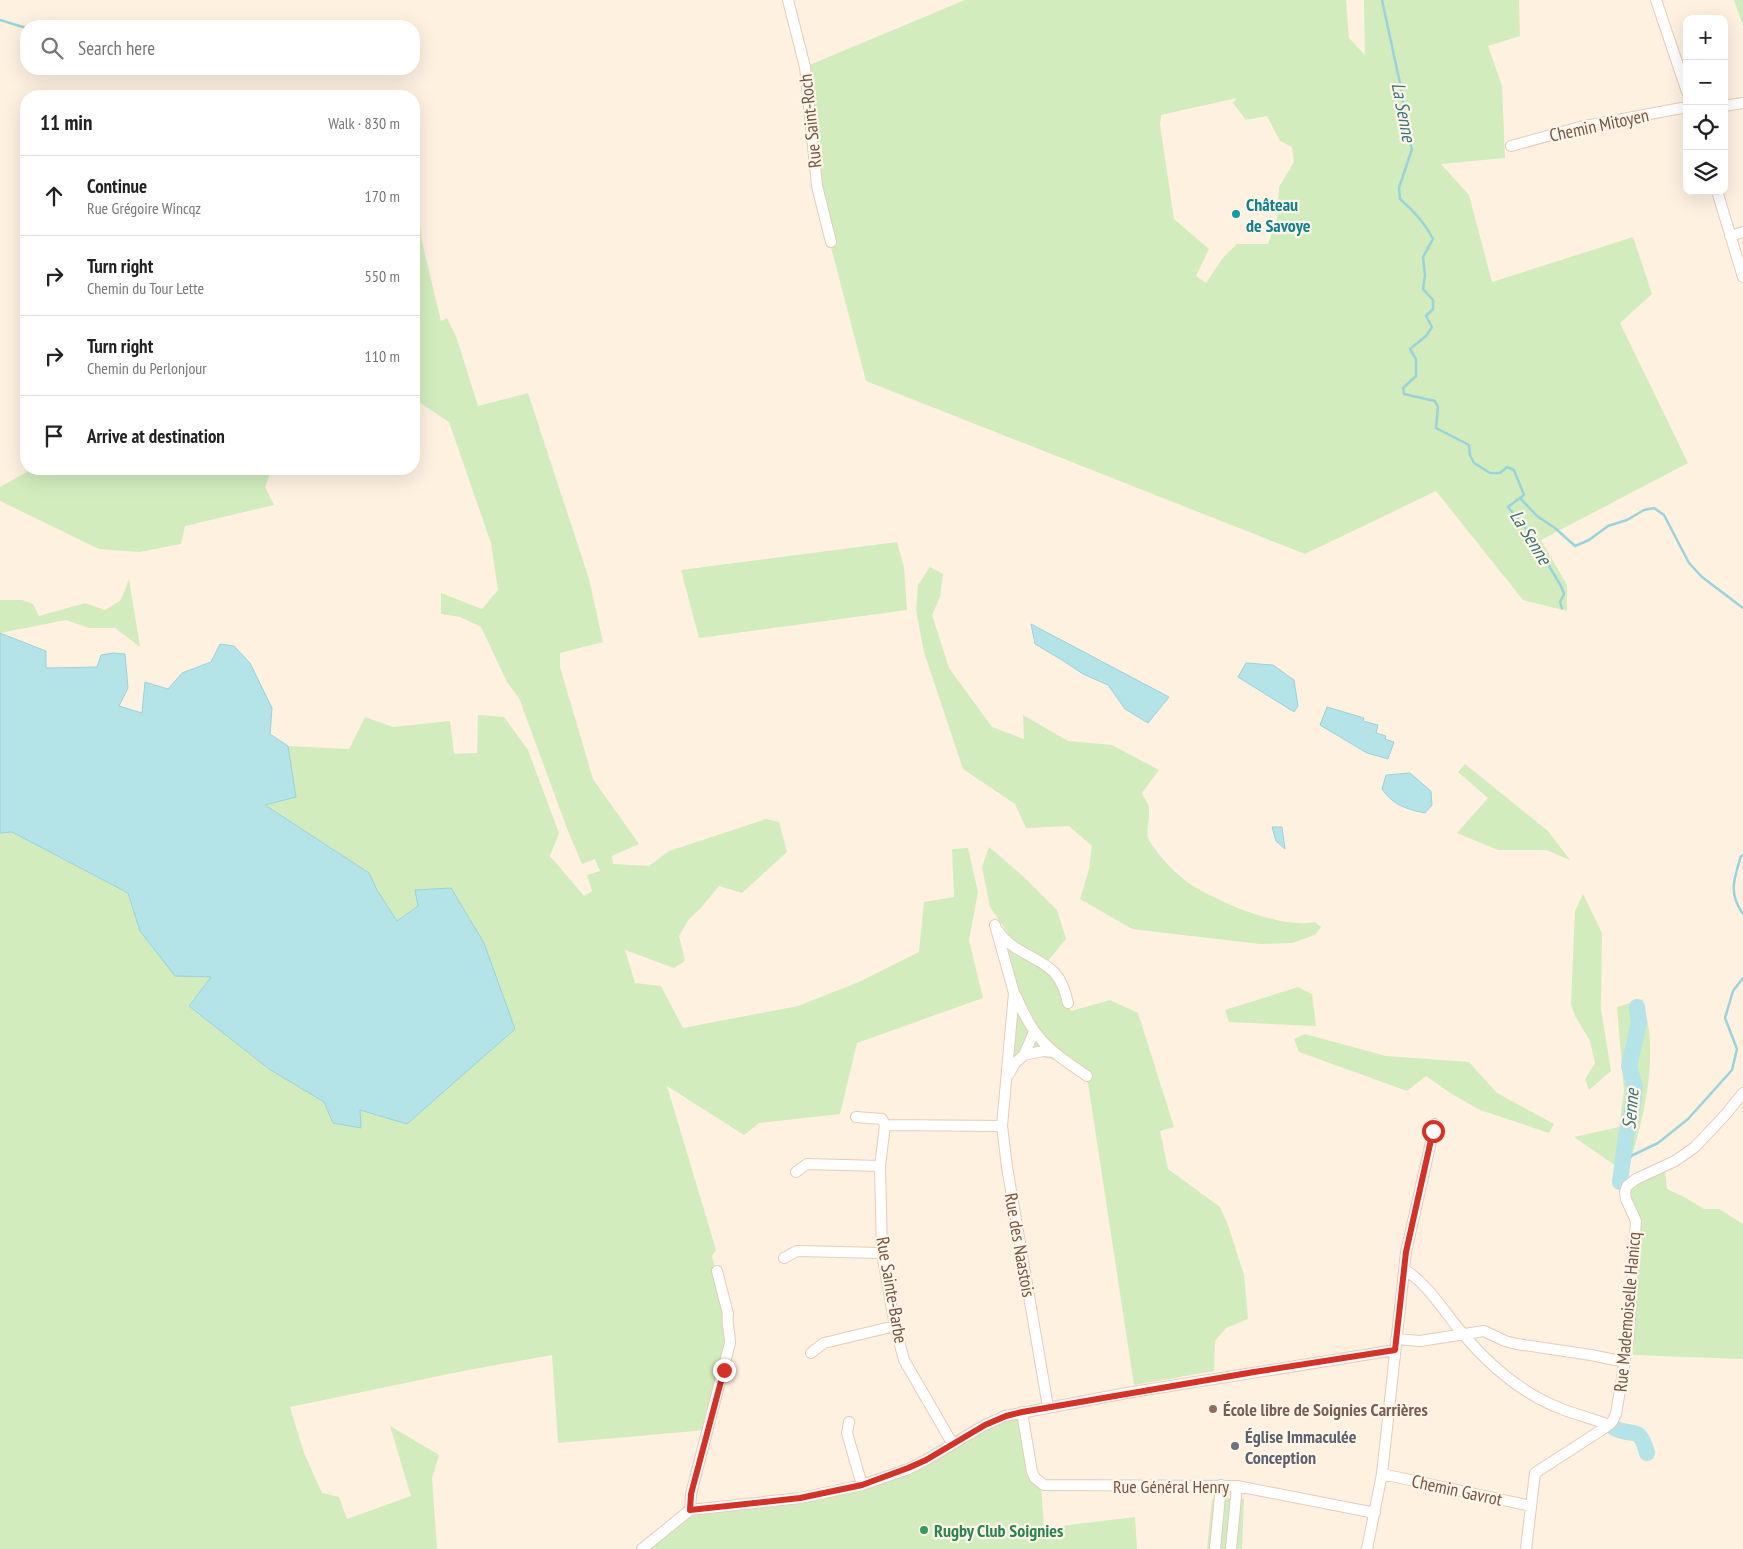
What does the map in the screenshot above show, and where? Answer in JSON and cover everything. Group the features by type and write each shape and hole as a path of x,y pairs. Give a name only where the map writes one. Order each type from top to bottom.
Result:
{"street":[{"name":"Rue Saint-Roch","path":"788,0 805,67 817,186 831,242"},
{"path":"1656,0 1683,80"},
{"path":"1728,105 1743,102"},
{"name":"Chemin Mitoyen","path":"1511,146 1580,127 1683,108"},
{"path":"1718,195 1743,277"},
{"path":"1730,236 1743,232"},
{"name":"Rue des Naastois","path":"1068,1003 1062,981 1051,968 1018,949 1000,935 995,925 1014,993 1024,1016 1034,1032 1053,1052 1087,1076"},
{"path":"1004,956 1006,952 1018,949"},
{"name":"Rue des Naastois","path":"1014,993 1002,1126 1006,1168 1048,1407"},
{"name":"Rue des Naastois","path":"1006,1081 1015,1063 1024,1055 1034,1032"},
{"path":"1024,1055 1053,1052"},
{"name":"Rue Mademoiselle Hanicq","path":"1609,1424 1616,1414 1629,1336 1636,1221 1626,1199 1625,1192 1627,1186 1675,1161 1695,1147 1743,1093"},
{"path":"856,1117 882,1120 884,1125 1002,1126"},
{"path":"1366,1549 1382,1474 1406,1252 1435,1124"},
{"name":"Rue Sainte-Barbe","path":"884,1125 880,1166 882,1253 895,1326 904,1360 952,1443"},
{"path":"796,1172 808,1164 880,1166"},
{"path":"784,1258 798,1251 882,1253"},
{"path":"1404,1269 1422,1283 1463,1334 1499,1371 1525,1390 1563,1410 1609,1424"},
{"path":"690,1510 691,1494 730,1343 728,1314 717,1271"},
{"path":"811,1353 824,1343 895,1326"},
{"path":"1396,1339 1420,1341 1484,1331 1505,1341 1517,1344 1625,1362"},
{"path":"642,1549 690,1510 800,1498 862,1485 926,1460 952,1443 996,1420 1022,1412 1262,1370 1395,1350"},
{"name":"Rue Général Henry","path":"1022,1412 1032,1472 1035,1478 1044,1485 1237,1486 1374,1513"},
{"path":"849,1422 847,1433 862,1485"},
{"path":"1526,1549 1535,1473 1609,1424"},
{"name":"Chemin Gavrot","path":"1382,1474 1531,1506"},
{"path":"1215,1549 1221,1485"},
{"path":"1231,1549 1237,1486"}],"green space":[{"path":"965,0 1346,0 1349,38 1365,55 1364,0 1519,0 1520,36 1488,46 1502,86 1505,158 1441,164 1469,195 1492,282 1633,237 1652,294 1620,323 1688,463 1541,540 1567,585 1567,611 1523,600 1436,491 1305,554 866,381 821,209 807,66","holes":["1237,98 1233,103 1246,120 1267,116 1280,141 1292,147 1294,162 1279,187 1278,215 1268,244 1237,244 1222,259 1206,283 1196,276 1209,249 1174,219 1160,125 1161,115"]},
{"path":"1734,0 1743,0 1743,26"},
{"path":"420,225 422,242 441,321 447,318 457,339 478,406 528,393 589,579 603,642 560,653 560,667 593,779 639,844 612,856 613,864 649,866 669,851 766,819 779,822 787,852 742,893 719,886 689,919 679,936 685,961 674,968 625,950 635,983 661,986 683,1028 798,1006 859,982 919,952 924,902 954,897 952,849 968,848 978,892 969,940 983,998 857,1043 840,1114 759,1123 744,1135 667,1086 716,1250 712,1256 730,1331 707,1430 558,1443 552,1355 463,1371 290,1407 304,1453 322,1493 339,1497 347,1519 411,1496 390,1426 439,1455 432,1478 437,1549 0,1549 0,833 12,832 128,893 140,931 212,977 189,1005 269,1069 324,1102 333,1123 361,1127 359,1110 418,906 397,921 377,890 369,873 264,805 296,797 288,746 349,749 365,717 393,727 450,721 454,754 477,753 478,715 504,717 528,750 559,833 550,856 584,896 592,891 587,875 600,871 595,859 582,864 519,698 507,682 481,627 460,617 441,614 441,593 482,609 498,590 491,543 449,422 420,403"},
{"path":"21,475 270,475 265,487 274,505 185,526 181,544 139,552 99,549 0,501 0,487"},
{"path":"897,542 904,567 907,610 699,638 681,570"},
{"path":"930,567 943,574 940,597 932,615 949,668 992,727 1024,739 1023,715 1068,741 1112,745 1159,770 1142,793 1149,808 1149,840 1169,866 1182,878 1207,894 1253,914 1286,922 1315,922 1321,927 1315,935 1292,943 1260,944 1132,929 1080,899 1089,869 1092,846 1069,826 1026,828 1015,804 963,769 924,652 916,610 918,585"},
{"path":"129,579 140,647 115,628 89,628 66,620 0,633 0,600 22,600 33,604 39,616 85,603 105,610 121,600"},
{"path":"1465,764 1548,831 1570,860 1546,850 1498,850 1457,833 1488,798 1458,772"},
{"path":"989,847 1024,877 1057,910 1066,939 1047,962 1071,1011 1110,1000 1138,1013 1174,1127 1160,1131 1168,1169 1220,1207 1228,1225 1244,1275 1248,1319 1226,1328 1215,1341 1214,1371 1134,1385 1088,1083 1068,1067 1045,1057 1028,1059 1005,1074 1010,991 996,934 1011,938 990,907 982,867"},
{"path":"1583,894 1602,933 1601,1009 1611,1071 1589,1090 1585,1079 1595,1063 1590,1041 1575,1016 1571,1004 1575,911"},
{"path":"1298,987 1312,994 1316,1026 1229,1022 1225,1010"},
{"path":"1643,999 1650,1039 1649,1076 1641,1122 1629,1167 1613,1164 1574,1137 1619,1127 1624,1091 1617,1007"},
{"path":"1305,1034 1386,1056 1469,1062 1497,1093 1554,1124 1549,1133 1480,1110 1426,1076 1407,1091 1299,1052 1294,1039"},
{"path":"1665,1169 1667,1189 1704,1209 1719,1209 1743,1224 1743,1359 1633,1355 1640,1216 1630,1197 1629,1188"},
{"path":"1022,1412 1032,1469 1041,1483 1044,1528 1135,1517 1137,1549 642,1549 690,1510 862,1485"},
{"path":"1217,1497 1244,1499 1242,1549 1207,1549 1212,1500"}],"water":[{"path":"1031,624 1169,697 1148,723 1125,709 1108,685 1083,674 1035,644"},
{"path":"0,633 46,651 46,668 97,667 101,655 125,654 128,688 119,706 142,713 145,682 168,689 182,673 211,662 220,644 234,646 250,663 272,708 270,734 288,746 296,797 265,805 369,873 377,890 397,921 418,906 415,890 451,888 484,943 515,1029 407,1124 360,1110 361,1128 333,1123 324,1102 269,1069 189,1006 211,977 175,976 140,931 128,893 12,832 0,833"},
{"path":"1246,663 1273,665 1294,680 1298,706 1294,712 1238,677"},
{"path":"1327,707 1364,718 1363,721 1378,725 1376,733 1386,736 1385,739 1394,742 1388,759 1367,753 1320,725"},
{"path":"1410,773 1431,791 1432,805 1425,813 1400,806 1382,789 1386,775"},
{"path":"1272,827 1282,827 1285,849 1276,841"}],"waterway":[{"name":"La Senne","path":"1382,0 1401,88 1407,135 1412,149 1399,188 1400,199 1419,218 1433,239 1423,257 1425,275 1423,289 1433,300 1433,309 1426,316 1432,327 1426,336 1410,349 1416,359 1416,376 1403,388 1404,394 1435,401 1438,407 1436,428 1469,445 1470,455 1474,463 1490,473 1500,473 1507,467 1514,470 1524,495 1508,507 1528,531 1561,586 1564,594 1560,602 1562,608"},
{"path":"0,20 20,26"},
{"path":"1520,498 1537,516 1555,528 1575,546 1589,540 1608,526 1627,520 1644,510 1654,508 1664,515 1689,563 1702,577 1743,608"},
{"path":"1743,855 1738,864 1734,886 1735,899 1743,914"},
{"path":"1622,1163 1633,1155 1658,1143 1688,1119 1732,1070 1737,1049 1725,1018 1733,991 1743,978"},
{"name":"Senne","path":"1620,1182 1635,1087 1629,1066 1639,1023 1637,1007"},
{"name":"Senne","path":"1614,1428 1639,1435 1647,1453"}],"place":[{"name":"Château de Savoye","path":"1236,214"},
{"name":"École libre de Soignies Carrières","path":"1213,1409"},
{"name":"Église Immaculée Conception","path":"1235,1446"},
{"name":"Rugby Club Soignies","path":"924,1530"}],"route":[{"path":"724,1370 691,1494 690,1510 800,1498 862,1485 887,1477 926,1460 985,1425 1006,1416 1022,1412 1287,1366 1395,1350 1406,1252 1433,1131"}]}
